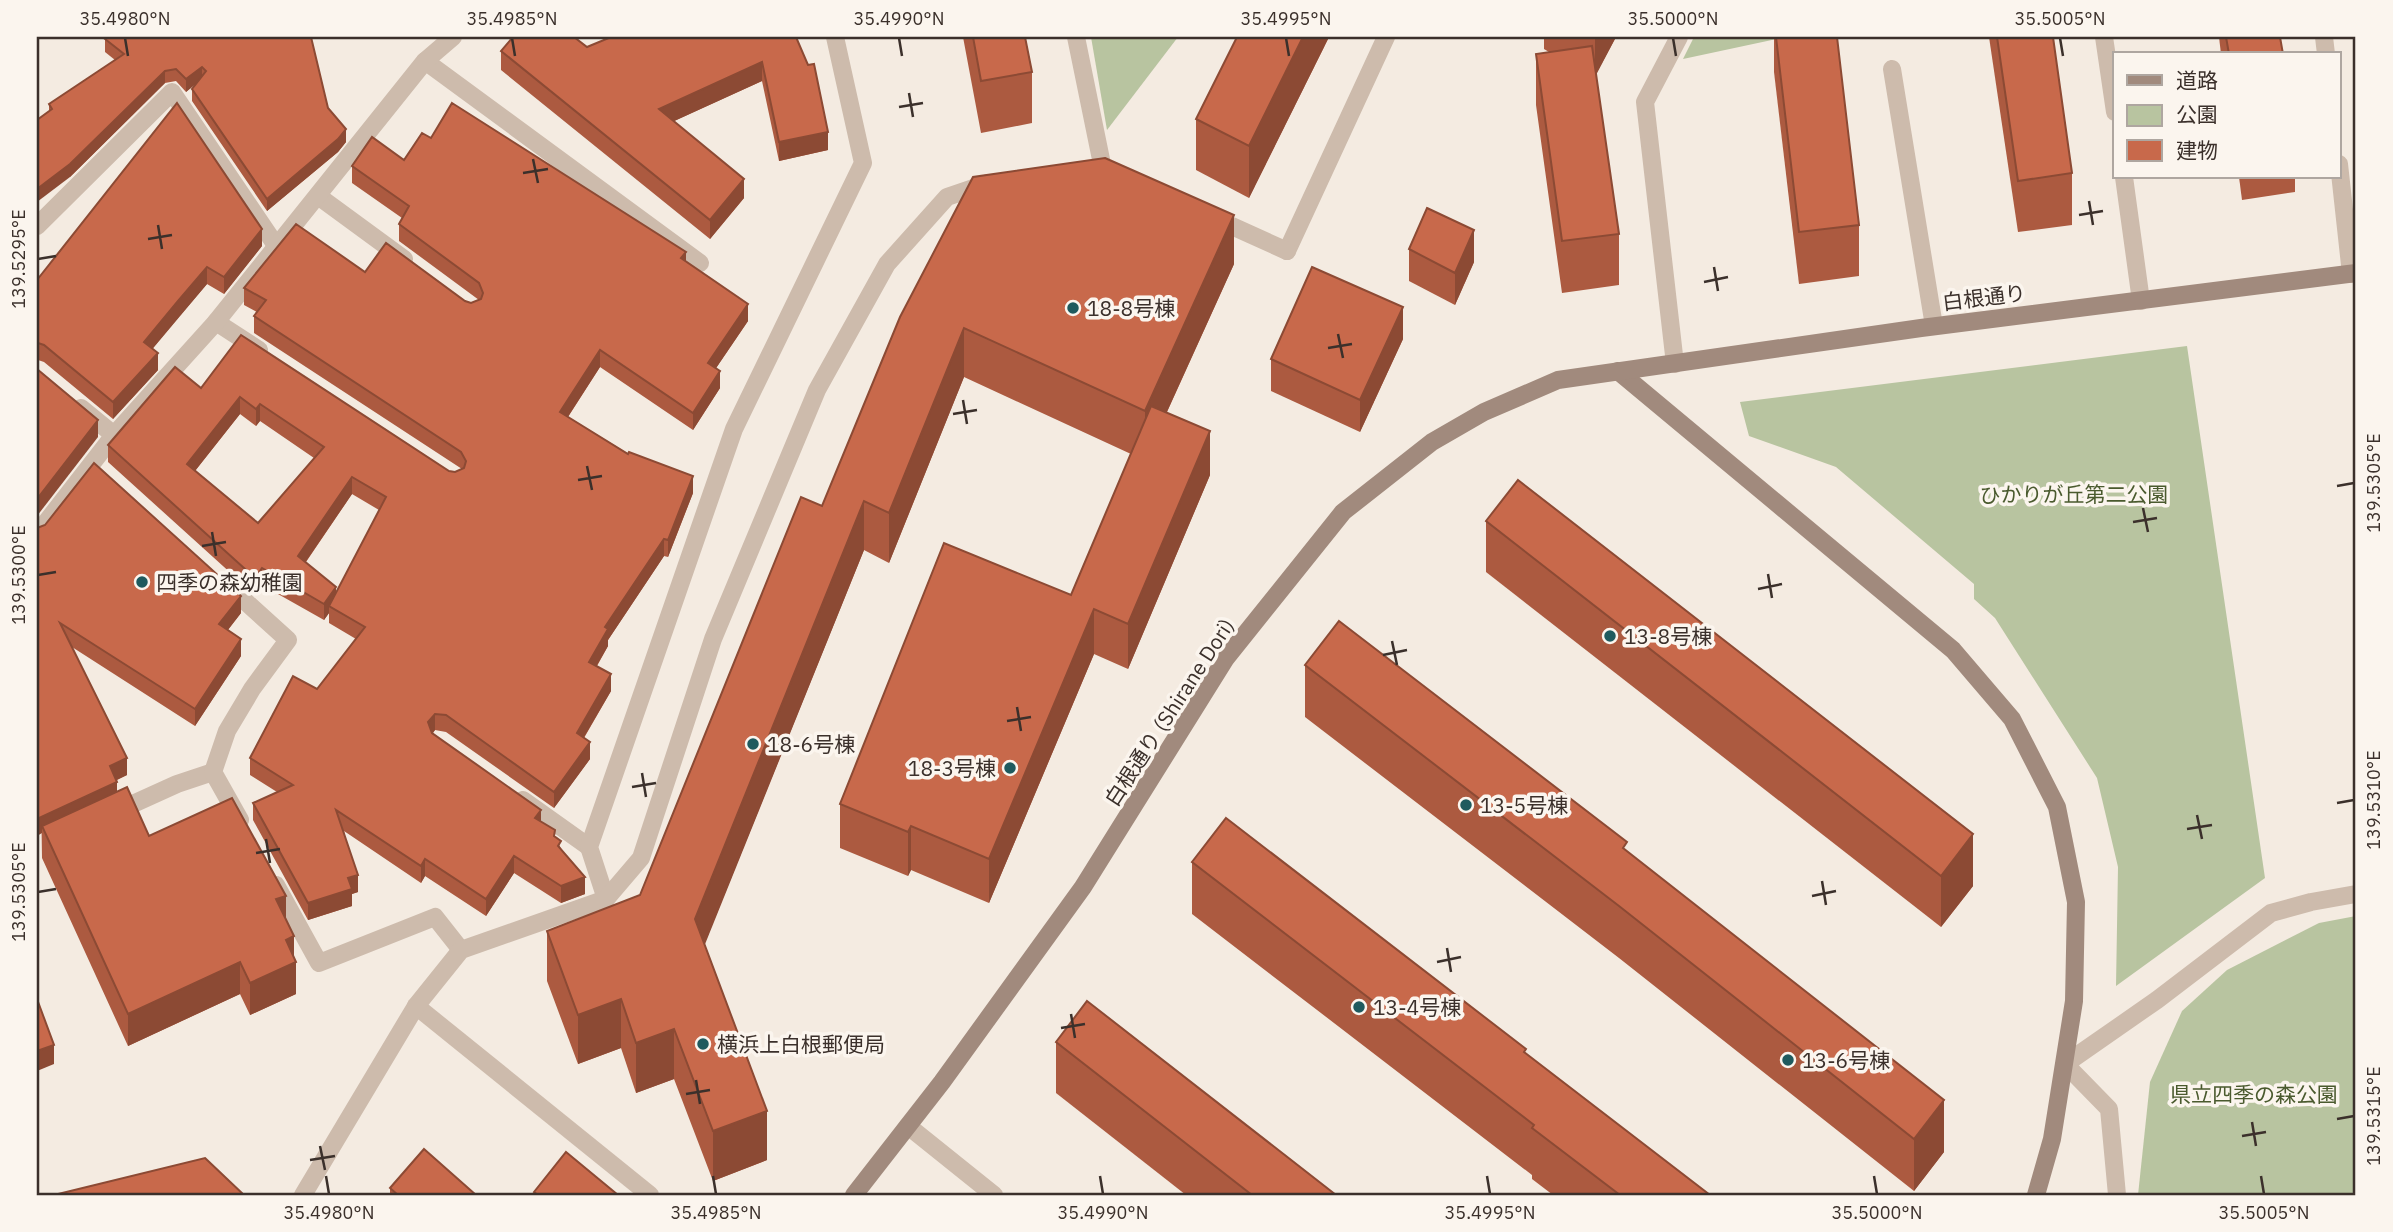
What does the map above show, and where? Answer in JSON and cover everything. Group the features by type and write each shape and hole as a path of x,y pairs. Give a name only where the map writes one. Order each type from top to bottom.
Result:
{"street":[{"path":"37,534 97,468 114,435 216,322 425,61 453,37"},
{"path":"589,847 734,429 863,163 835,37"},
{"path":"1076,37 1099,180 1127,179"},
{"path":"1201,212 1287,251 1386,37"},
{"path":"1675,364 1645,102 1679,37"},
{"path":"2104,37 2113,98"},
{"path":"425,61 700,264"},
{"path":"1892,69 1934,326"},
{"path":"37,226 172,92 277,247"},
{"path":"2340,171 2354,273"},
{"path":"2124,178 2141,301"},
{"path":"303,1195 416,1006 461,950 606,899 641,858 712,639 817,390 887,264 947,197 993,181 1006,181"},
{"path":"318,196 417,269"},
{"name":"白根通り","path":"1618,371 1934,326 2354,273"},
{"path":"216,322 273,359"},
{"path":"1618,371 1953,650 2012,719 2057,807 2076,902 2074,1001 2052,1139 2036,1195"},
{"name":"白根通り (Shirane Dori)","path":"854,1195 908,1126 1083,887 1226,658 1343,512 1432,442 1484,412 1558,380 1618,371"},
{"path":"66,395 114,435"},
{"path":"216,575 288,640 252,689 227,731 213,772 246,831"},
{"path":"95,821 177,784 213,772"},
{"path":"514,794 589,847 606,899"},
{"path":"266,867 319,963 435,918 461,950"},
{"path":"2066,1064 2157,1000 2271,913 2356,894"},
{"path":"416,1006 650,1195"},
{"path":"2066,1064 2109,1109 2117,1195"},
{"path":"908,1126 994,1195"}],"green space":[{"path":"1091,37 1178,37 1107,130"},
{"path":"1694,37 1786,37 1683,59"},
{"name":"ひかりが丘第二公園","path":"2187,346 2265,878 2116,986 2118,867 2097,778 1995,618 1974,599 1974,584 1836,467 1749,436 1740,402"},
{"name":"県立四季の森公園","path":"2356,916 2356,1195 2138,1195 2150,1082 2182,1011 2227,970 2319,923"}],"building":[{"path":"311,37 328,108 346,129 338,139 267,199 192,89 206,71 202,67 186,79 176,69 165,71 70,164 37,189 37,120 52,109 49,104 124,54 105,39"},
{"path":"513,37 574,37 587,47 611,37 796,37 808,65 814,64 828,132 779,142 762,62 659,109 744,179 710,220 501,51"},
{"path":"973,37 1025,37 1032,72 981,81"},
{"path":"1237,37 1303,37 1249,146 1196,119"},
{"path":"1776,37 1837,37 1859,225 1799,232"},
{"path":"1997,37 2053,37 2072,173 2018,181"},
{"path":"2226,37 2280,37 2283,52 2229,52"},
{"path":"1592,46 1619,234 1562,241 1536,54"},
{"path":"177,103 262,229 224,277 207,267 144,342 158,353 113,402 44,345 37,343 37,280"},
{"path":"452,103 686,252 681,258 748,304 708,363 720,371 693,413 600,350 560,412 628,454 629,452 693,476 668,540 664,539 605,627 608,629 589,662 611,674 577,733 590,742 554,792 446,715 435,714 428,722 432,733 541,810 535,818 555,830 554,836 561,841 558,846 585,877 561,886 514,856 486,899 425,859 421,866 336,810 358,875 348,878 352,889 308,903 253,803 293,785 250,758 293,676 317,689 365,627 329,606 386,497 352,477 298,556 336,587 324,604 262,568 255,578 108,445 175,367 201,388 241,335 449,471 455,472 464,468 466,461 461,452 254,316 266,300 244,288 296,224 365,272 386,243 465,301 471,303 481,299 483,293 479,283 399,224 409,206 352,166 372,137 404,160 422,133 431,138","holes":["240,397 256,409 260,404 324,447 258,523 187,464"]},
{"path":"1105,158 1234,215 1145,411 964,328 889,513 864,501 695,919 767,1111 713,1131 674,1029 636,1043 621,999 578,1015 547,931 640,895 801,497 822,506 900,317 973,177"},
{"path":"1427,208 1474,230 1455,273 1409,249"},
{"path":"1312,267 1403,307 1360,400 1271,359"},
{"path":"37,369 98,420 37,499"},
{"path":"1151,406 1210,431 1128,624 1094,609 989,859 911,826 908,832 840,804 944,543 1071,595"},
{"path":"94,463 241,596 219,624 241,639 195,709 60,623 127,758 110,766 117,782 37,819 37,528 45,525"},
{"path":"1518,480 1973,834 1941,876 1486,521"},
{"path":"1339,621 1627,842 1623,848 1944,1100 1914,1139 1619,906 1305,665"},
{"path":"127,787 149,836 232,798 286,896 276,899 294,936 286,940 296,962 250,983 240,962 128,1014 42,826"},
{"path":"1226,818 1526,1049 1524,1052 1710,1195 1620,1195 1532,1128 1534,1125 1192,862"},
{"path":"37,999 54,1045 37,1051"},
{"path":"1087,1001 1336,1195 1252,1195 1056,1042"},
{"path":"424,1149 476,1195 398,1195 390,1188"},
{"path":"566,1152 618,1195 538,1195 534,1192"},
{"path":"205,1158 244,1195 54,1195"}],"place":[{"name":"18-8号棟","path":"1073,308"},
{"name":"四季の森幼稚園","path":"142,582"},
{"name":"13-8号棟","path":"1610,636"},
{"name":"18-6号棟","path":"753,744"},
{"name":"18-3号棟","path":"1010,768"},
{"name":"13-5号棟","path":"1466,805"},
{"name":"13-4号棟","path":"1359,1007"},
{"name":"横浜上白根郵便局","path":"703,1044"},
{"name":"13-6号棟","path":"1788,1060"}]}
